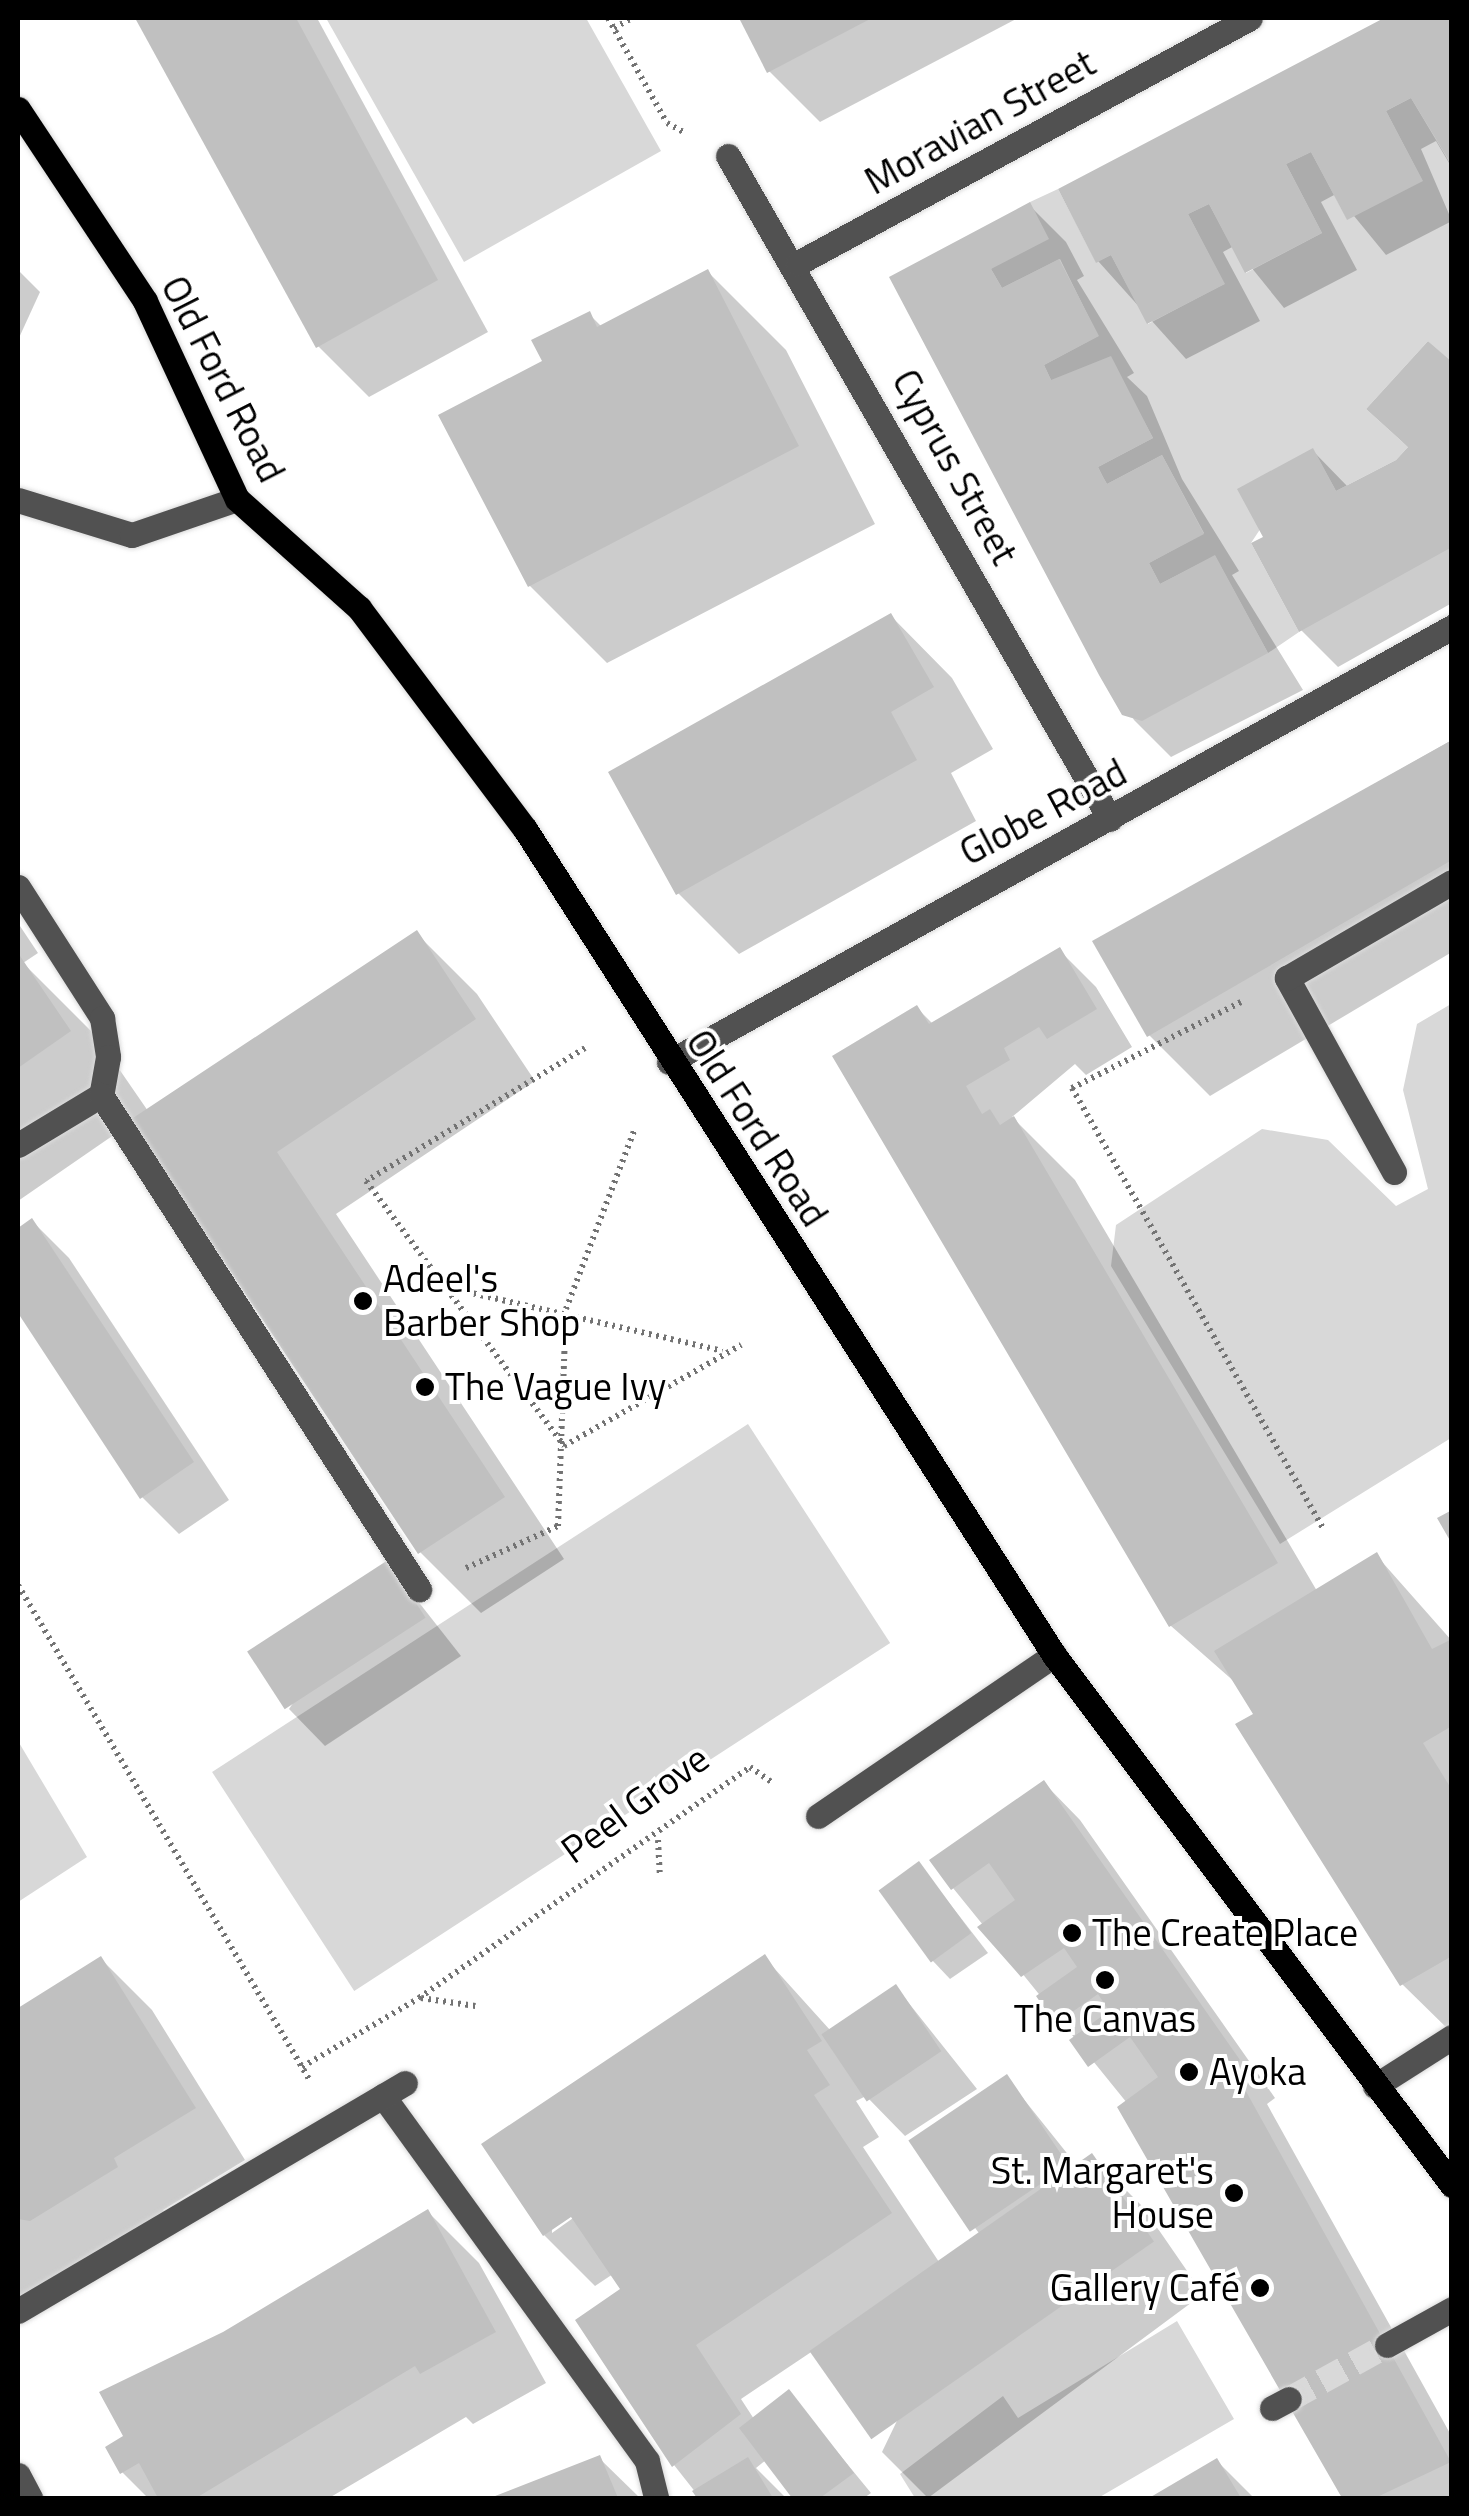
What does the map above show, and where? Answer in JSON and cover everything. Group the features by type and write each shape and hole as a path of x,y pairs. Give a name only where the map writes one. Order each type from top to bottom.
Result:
{"main road":[{"name":"Old Ford Road","path":"18,109 145,301 237,499 360,608 525,829 668,1062 1054,1654 1452,2185"}],"street":[{"name":"Moravian Street","path":"798,264 1250,18"},
{"name":"Cyprus Street","path":"728,156 798,264 1110,818"},
{"path":"18,500 132,535 237,499"},
{"name":"Globe Road","path":"668,1062 1452,627"},
{"path":"1394,1172 1287,978 1452,882"},
{"path":"18,887 102,1018 101,1096 419,1589"},
{"path":"18,1144 101,1096"},
{"path":"818,1816 1054,1654"},
{"path":"1376,2086 1452,2037"},
{"path":"18,2311 394,2090 647,2460 656,2498"},
{"path":"1386,2344 1452,2309"},
{"path":"18,2474 30,2498"}],"path":[{"path":"608,18 666,124 728,156"},
{"path":"614,28 632,18"},
{"path":"1287,978 1072,1088 1324,1530"},
{"path":"564,1446 436,1285 366,1181 585,1048"},
{"path":"419,1589 558,1526 564,1446 566,1309 634,1132"},
{"path":"436,1285 566,1309 724,1352"},
{"path":"564,1446 741,1345"},
{"path":"18,1585 336,2124"},
{"name":"Peel Grove","path":"302,2067 420,1998 658,1838 750,1768 818,1816"},
{"path":"658,1838 660,1876"},
{"path":"420,1998 475,2006"}],"shaded area":[{"path":"326,18 586,18 661,151 464,262"},
{"path":"1411,98 1451,165 1451,362 1428,341 1366,409 1408,447 1396,460 1336,491 1313,449 1251,543 1299,632 1268,653 1215,556 1160,584 1149,563 1204,533 1162,455 1107,484 1103,477 1098,467 1153,438 1132,399 1051,380 1044,365 1098,336 1060,259 1002,288 991,269 1030,202 1058,189 1096,262 1111,255 1148,324 1224,284 1188,214 1209,204 1246,273 1322,233 1286,164 1311,152 1347,219 1422,180 1386,111"},
{"path":"1451,1004 1451,1438 1280,1544 1111,1266 1116,1225 1262,1129 1328,1140 1396,1206 1428,1189 1403,1090 1417,1024"},
{"path":"748,1424 890,1643 354,1991 212,1772"},
{"path":"18,1741 87,1857 18,1902"},
{"path":"1177,2321 1234,2419 1098,2498 915,2498 900,2474 1003,2396 1018,2418"}],"building":[{"path":"135,18 296,18 438,280 316,348"},
{"path":"739,18 872,18 767,73"},
{"path":"1384,18 1452,18 1452,165 1411,98 1397,105 1386,111 1423,181 1347,220 1311,152 1286,164 1322,233 1245,273 1209,204 1188,214 1225,284 1147,324 1111,255 1096,263 1058,189"},
{"path":"1030,202 1049,239 991,269 1002,288 1059,259 1099,336 1044,365 1051,380 1111,356 1153,438 1098,467 1103,477 1107,484 1162,455 1204,534 1149,563 1160,584 1215,555 1268,653 1142,721 1122,715 1099,675 889,277"},
{"path":"708,269 799,446 528,587 438,415 542,361 531,340 590,311 597,327"},
{"path":"1428,341 1452,362 1452,547 1299,632 1251,543 1263,537 1237,489 1313,448 1336,491 1396,460 1408,447 1366,409"},
{"path":"891,613 934,687 891,712 917,760 676,895 608,772"},
{"path":"1452,740 1452,860 1147,1037 1092,941"},
{"path":"417,930 476,1019 277,1152 505,1497 418,1554 130,1120"},
{"path":"1060,947 1097,1009 1047,1039 1039,1027 1004,1048 1010,1060 966,1086 982,1114 990,1109 1000,1125 1014,1116 1278,1563 1169,1627 832,1056 917,1005 929,1024"},
{"path":"18,953 71,1031 18,1068"},
{"path":"32,1218 194,1462 140,1499 18,1313 18,1228"},
{"path":"1452,1510 1452,1544 1437,1518"},
{"path":"1377,1552 1432,1649 1452,1639 1452,1726 1423,1743 1452,1790 1452,1956 1400,1986 1235,1724 1253,1714 1214,1651"},
{"path":"388,1560 426,1618 285,1709 247,1651"},
{"path":"1044,1780 1240,2060 1232,2066 1451,2462 1375,2498 1342,2498 1117,2107 1158,2077 1130,2037 1088,2067 1069,2040 1109,2011 1098,1994 1055,2024 1036,1996 1077,1967 1064,1948 1021,1977 977,1927 1015,1900 989,1863 951,1890 929,1860"},
{"path":"919,1861 971,1933 931,1962 879,1890"},
{"path":"765,1954 822,2041 807,2050 830,2085 814,2095 892,2213 696,2345 741,2414 672,2467 575,2320 620,2289 571,2217 543,2236 481,2144"},
{"path":"101,1956 196,2108 114,2158 118,2167 30,2221 18,2219 18,2008"},
{"path":"896,1984 941,2051 867,2101 821,2034"},
{"path":"1007,2074 1069,2165 970,2232 908,2141"},
{"path":"1092,2153 1154,2241 871,2439 809,2351"},
{"path":"428,2209 496,2332 420,2374 415,2366 196,2498 158,2498 139,2463 120,2474 105,2447 123,2436 99,2392 223,2332"},
{"path":"789,2389 854,2473 820,2498 792,2498 739,2428"},
{"path":"600,2455 618,2498 490,2498"},
{"path":"748,2457 773,2498 697,2498 692,2491"},
{"path":"1217,2458 1241,2498 1149,2498"}],"tunnel":[{"path":"1289,2399 1387,2345"}],"place":[{"name":"Adeel's Barber Shop","path":"363,1301"},
{"name":"The Vague Ivy","path":"425,1387"},
{"name":"The Create Place","path":"1072,1933"},
{"name":"The Canvas","path":"1105,1980"},
{"name":"Ayoka","path":"1189,2072"},
{"name":"St. Margaret's House","path":"1234,2193"},
{"name":"Gallery Café","path":"1260,2288"}]}
